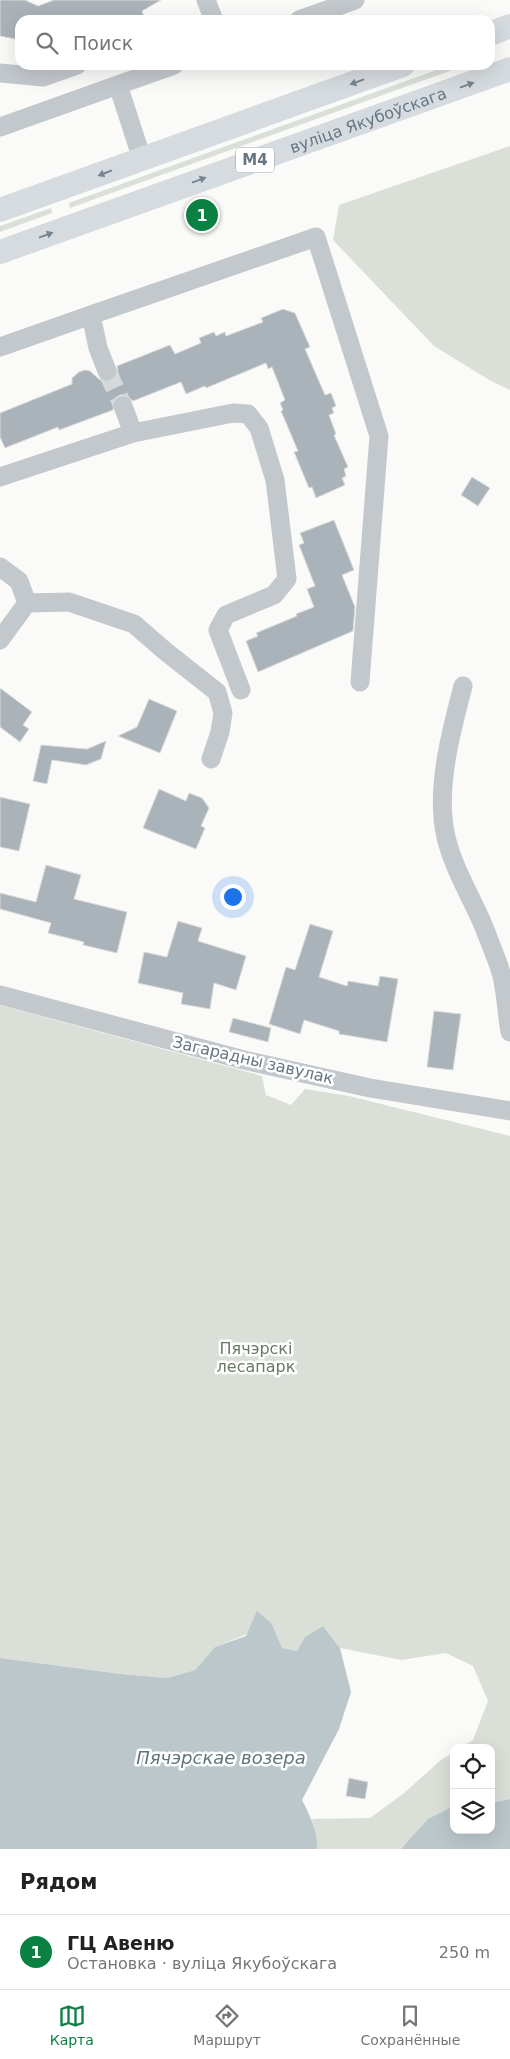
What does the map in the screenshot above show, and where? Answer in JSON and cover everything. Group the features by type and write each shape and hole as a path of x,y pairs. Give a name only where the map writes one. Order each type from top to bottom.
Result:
{"main road":[{"path":"495,32 510,26"},
{"name":"вуліца Якубоўскага","path":"0,252 510,69"},
{"name":"М4","path":"0,210 389,70"}],"street":[{"path":"206,0 210,15"},
{"path":"313,15 355,0"},
{"path":"0,73 43,77 63,70"},
{"path":"0,127 160,70"},
{"path":"118,85 142,159"},
{"path":"0,346 316,237 379,436 360,682"},
{"path":"91,314 98,348 107,371"},
{"path":"123,406 133,433"},
{"path":"0,477 133,433 233,413 248,414 259,428 275,480 287,579 274,595 226,615 218,630 241,690"},
{"path":"0,567 19,581 27,603"},
{"path":"27,603 69,602 134,624 218,692 223,713 220,732 211,759"},
{"path":"0,640 27,603"},
{"path":"462,686 452,729 446,768 443,810 446,837 456,867 486,931 502,975 510,1032"},
{"name":"Загарадны завулак","path":"0,995 244,1060 370,1088 510,1111"}],"green space":[{"path":"436,70 452,70 70,208 69,203"},
{"path":"510,146 510,390 491,381 434,346 333,240 339,205"},
{"path":"51,208 52,213 0,232 0,226"},
{"name":"Пячэрскі лесапарк","path":"0,1005 262,1076 266,1095 291,1105 305,1089 349,1096 510,1136 510,1799 495,1802 495,1744 466,1744 473,1740 488,1701 473,1666 446,1653 401,1660 340,1648 323,1626 305,1637 297,1651 282,1648 272,1624 215,1647 195,1670 167,1678 0,1658"},
{"path":"450,1754 450,1810 401,1849 317,1849 312,1819 370,1818 403,1794 441,1760"}],"water":[{"name":"Пячэрскае возера","path":"257,1611 272,1624 282,1648 297,1651 305,1637 323,1626 340,1648 351,1692 339,1729 302,1800 315,1830 317,1849 0,1849 0,1658 167,1678 195,1670 215,1647 246,1636"},
{"path":"510,1799 510,1849 401,1849 428,1819 450,1808 450,1834 495,1834 495,1802"}],"building":[{"path":"0,0 25,0 38,6 54,0 161,0 142,11 143,15 15,15 15,39 0,36"},
{"path":"283,309 295,313 310,347 305,349 325,395 331,393 336,406 332,408 334,413 329,415 336,434 334,435 348,467 344,469 346,476 342,478 345,485 316,498 312,487 309,488 294,452 298,451 281,411 283,410 280,403 285,400 272,367 268,369 266,363 206,388 205,386 186,394 181,382 133,401 125,395 120,395 114,399 113,410 59,430 58,427 5,448 0,437 0,413 72,384 72,378 79,372 90,371 100,380 111,382 118,373 117,366 170,345 175,354 201,343 199,338 214,332 216,336 225,332 226,336 263,322 261,318"},
{"path":"472,477 490,488 478,506 461,495"},
{"path":"334,520 354,570 342,575 355,607 353,631 258,672 246,641 258,636 256,633 314,607 307,589 315,586 299,545 304,543 300,533"},
{"path":"0,688 32,712 23,725 29,729 20,742 0,727"},
{"path":"149,699 177,711 160,753 118,736 137,727"},
{"path":"106,741 101,759 86,765 52,760 47,784 33,781 41,745 87,749"},
{"path":"159,789 186,801 189,793 202,798 209,808 201,826 205,828 196,849 143,828"},
{"path":"0,797 30,804 19,851 0,847"},
{"path":"46,865 81,875 74,899 127,912 117,953 83,945 84,942 48,933 51,923 0,909 0,893 36,902"},
{"path":"178,921 202,928 198,941 246,956 236,990 214,983 210,1009 181,1004 183,993 138,983 144,952 167,957"},
{"path":"310,924 333,931 319,977 347,986 348,981 378,986 380,976 398,979 387,1042 339,1034 339,1031 304,1020 300,1034 269,1024 286,967 295,970"},
{"path":"434,1011 461,1014 453,1070 427,1067"},
{"path":"233,1018 271,1028 268,1042 229,1032"},
{"path":"349,1778 368,1782 365,1799 346,1796"}],"tunnel":[{"path":"107,371 123,406"}],"place":[{"name":"ГЦ Авеню","path":"202,215"}]}
